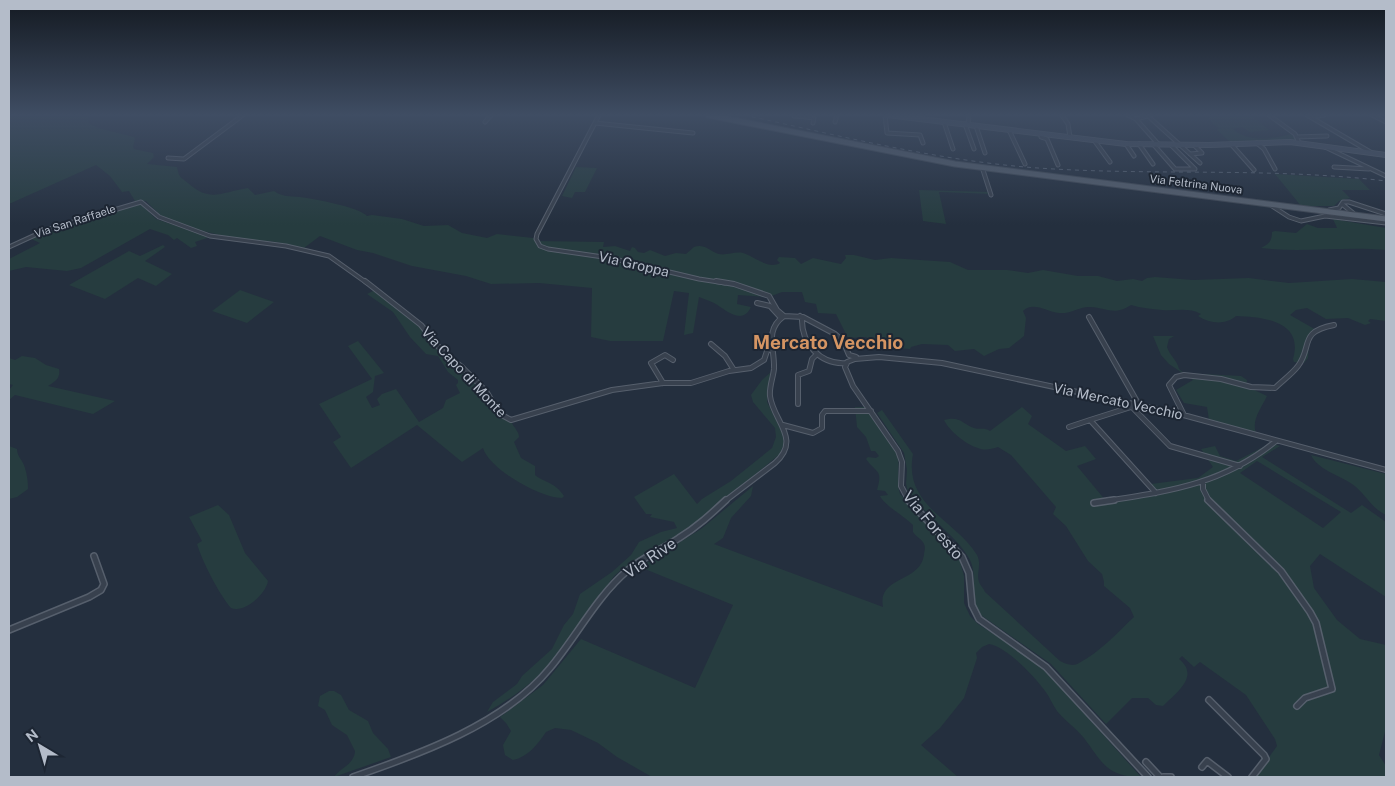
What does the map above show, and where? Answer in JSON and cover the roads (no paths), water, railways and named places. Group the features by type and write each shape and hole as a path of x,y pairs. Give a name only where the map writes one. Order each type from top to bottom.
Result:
{"main road":[{"name":"Via Feltrina Nuova","path":"890,152 982,167 1386,219"},
{"path":"1363,152 1386,155"}],"street":[{"path":"168,158 184,159 194,152"},
{"name":"Via Groppa","path":"580,152 537,234 536,239 540,246 548,250 604,256 699,279 747,287 770,296 782,317"},
{"path":"1019,152 1025,164"},
{"path":"1052,152 1058,166"},
{"path":"1102,152 1110,162"},
{"path":"1131,152 1134,156"},
{"path":"1144,152 1153,164"},
{"path":"1162,152 1175,169 1195,169 1178,152"},
{"path":"1188,152 1200,163"},
{"path":"1190,154 1202,153 1201,152"},
{"path":"1238,152 1254,170"},
{"path":"1265,152 1275,169"},
{"path":"1335,152 1386,176"},
{"path":"982,167 991,195"},
{"path":"1334,167 1370,168"},
{"path":"1312,210 1336,210 1347,201 1386,214"},
{"name":"Via San Raffaele","path":"9,247 46,230 124,205 138,202 144,203"},
{"name":"Via Capo di Monte","path":"144,203 152,213 159,217 210,236 286,246 329,256 380,291 421,325 442,351 462,367 486,391 500,414 507,419 517,419 612,390 663,383 697,382 734,370 755,366 764,360 767,351 771,349"},
{"path":"1262,203 1276,208 1292,219 1301,221 1325,216 1386,223"},
{"path":"1342,204 1347,210 1361,216"},
{"path":"1283,213 1284,209 1292,207"},
{"path":"757,303 770,306 782,317 798,316 809,319 839,337 851,356 860,358"},
{"path":"798,316 801,318 808,343 816,355 844,364 848,352"},
{"name":"Via Rive","path":"353,777 401,759 463,731 496,714 527,692 551,667 602,598 625,574 696,527 731,495 781,458 785,452 787,440 783,425 770,401 769,392 774,366 771,349 772,331 782,317"},
{"path":"1089,317 1139,405"},
{"path":"801,322 809,319"},
{"path":"1184,415 1169,385 1176,377 1184,375 1221,379 1251,387 1275,388 1299,365 1308,340 1319,328 1334,325"},
{"path":"711,344 724,356 734,370"},
{"path":"663,383 651,363 665,355 673,360"},
{"path":"798,404 798,375 810,370 812,359 816,355"},
{"name":"Via Mercato Vecchio","path":"844,364 854,358 922,359 1130,405 1139,405 1184,415 1386,470"},
{"name":"Via Foresto","path":"844,364 853,386 871,411 902,462 901,486 906,498 962,557 969,573 972,605 979,619 1046,667 1148,777"},
{"path":"1069,427 1130,405 1170,446 1240,466"},
{"path":"783,425 813,433 822,428 822,415 825,411 871,411"},
{"path":"1090,420 1156,493"},
{"path":"1094,504 1177,490 1224,475 1276,441"},
{"path":"1203,482 1203,489 1208,500 1281,571 1316,623 1332,690 1326,694 1315,694 1301,701 1297,706"},
{"path":"9,630 89,597 101,590 104,584 94,556"},
{"path":"1209,700 1264,755 1266,759 1252,777"},
{"path":"1202,767 1207,761 1228,777"},
{"path":"1146,762 1162,777 1172,777"}],"railway":[{"path":"915,152 1001,165 1038,168 1299,174 1386,181"}],"district":[{"name":"Mercato Vecchio","path":"828,342"}]}
